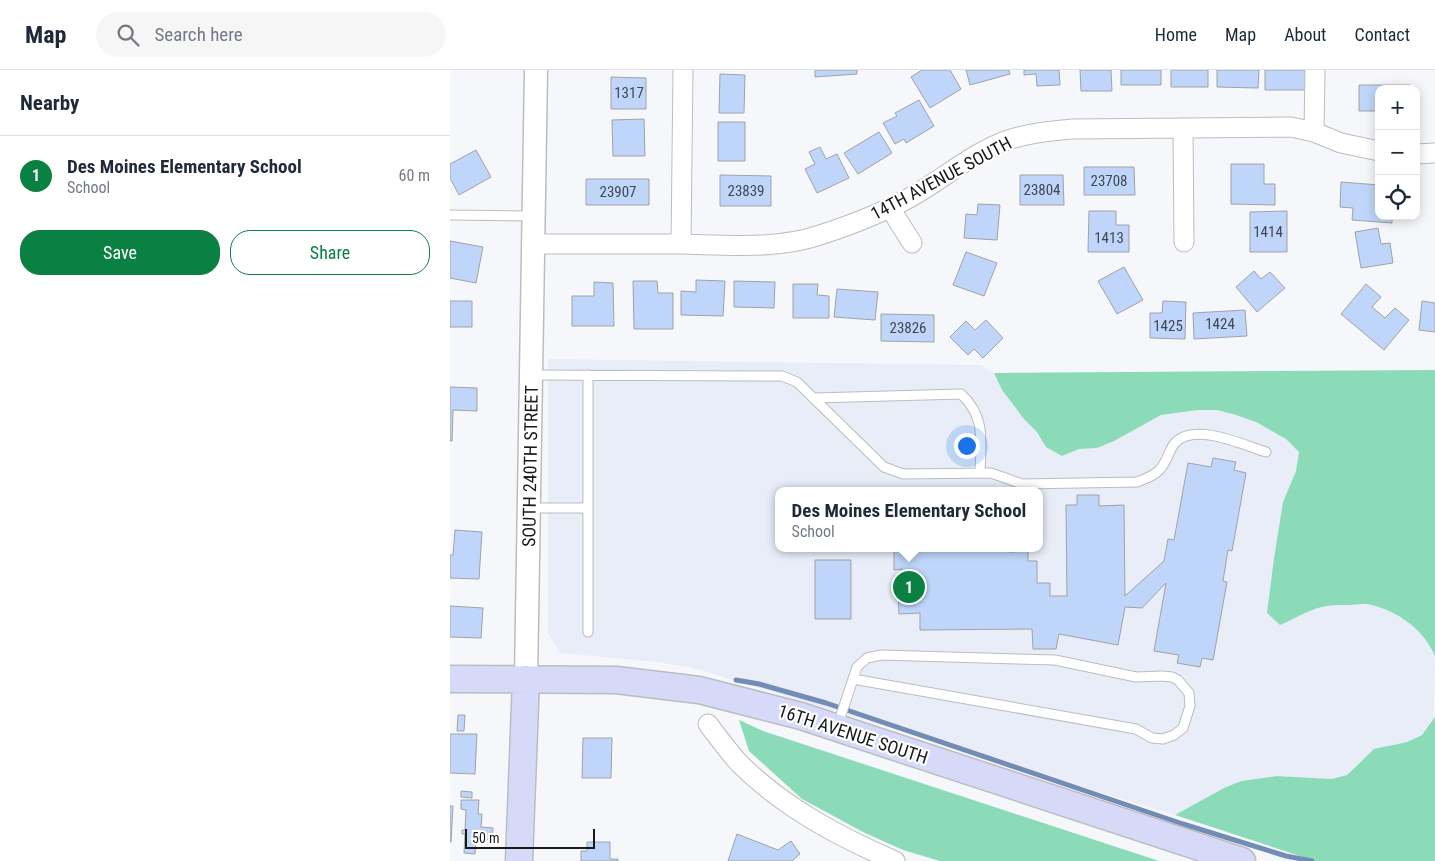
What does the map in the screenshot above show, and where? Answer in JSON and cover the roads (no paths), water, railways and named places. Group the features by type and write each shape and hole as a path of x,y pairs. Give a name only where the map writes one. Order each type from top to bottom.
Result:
{"main road":[{"name":"16TH AVENUE SOUTH","path":"450,679 616,680 699,690 755,703 837,728 1242,861"},
{"name":"SOUTH 240TH STREET","path":"519,861 526,679"}],"street":[{"name":"SOUTH 240TH STREET","path":"526,679 536,70"},
{"path":"681,244 683,70"},
{"path":"1314,132 1315,70"},
{"name":"14TH AVENUE SOUTH","path":"532,244 731,245 797,242 853,224 890,208 998,144 1016,137 1046,131 1072,129 1291,127 1314,132 1341,143 1375,150"},
{"path":"1183,128 1184,242"},
{"path":"1420,154 1435,153"},
{"path":"890,208 912,244"},
{"path":"708,724 738,762 778,797 836,833 895,861"}],"lane":[{"path":"450,216 533,216"},
{"path":"531,375 782,376 797,382 884,467 903,474 991,473 1022,484 1137,482 1149,477 1160,469 1175,444 1186,436 1207,434 1266,452"},
{"path":"588,376 588,632"},
{"path":"814,398 961,394 977,414 981,429 980,473"},
{"path":"529,508 588,508"},
{"path":"837,728 853,679 857,667 867,658 881,655 1055,660 1136,678 1172,677 1178,680 1189,693 1190,706 1183,728 1174,736 1163,739 1152,738 1136,729 853,679"}],"waterway":[{"path":"736,680 759,684 826,703 1183,824 1286,856 1312,861"}],"place":[{"name":"Des Moines Elementary School","path":"909,587"}]}
